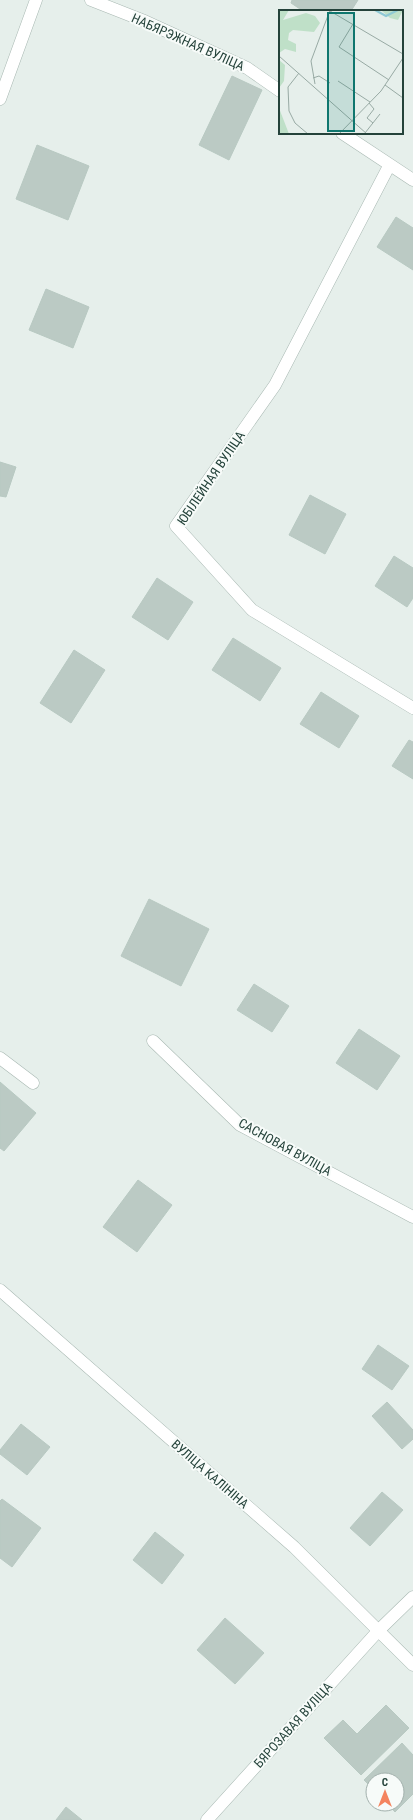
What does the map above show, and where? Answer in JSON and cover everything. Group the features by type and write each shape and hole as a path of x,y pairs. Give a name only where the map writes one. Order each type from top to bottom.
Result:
{"street":[{"path":"0,99 36,0"},
{"name":"НАБЯРЭЖНАЯ ВУЛІЦА","path":"91,0 142,20 247,68 279,90"},
{"path":"343,134 389,166 413,180"},
{"name":"ЮБІЛЕЙНАЯ ВУЛІЦА","path":"389,166 275,385 176,526 252,610 413,708"},
{"name":"САСНОВАЯ ВУЛІЦА","path":"153,1041 240,1125 413,1217"},
{"path":"0,1058 33,1083"},
{"name":"ВУЛІЦА КАЛІНІНА","path":"0,1290 294,1548 413,1665"},
{"name":"БЯРОЗАВАЯ ВУЛІЦА","path":"207,1820 379,1630 413,1597"}],"building":[{"path":"292,0 358,0 352,10 302,10 291,3"},
{"path":"232,76 262,90 229,160 199,145"},
{"path":"37,145 89,166 68,220 16,199"},
{"path":"396,217 413,228 413,270 377,247"},
{"path":"46,289 89,307 73,348 29,330"},
{"path":"0,462 16,467 6,497 0,496"},
{"path":"310,495 346,514 325,554 289,535"},
{"path":"394,556 413,568 413,598 407,607 375,586"},
{"path":"157,578 193,602 168,640 132,617"},
{"path":"233,638 281,668 260,701 212,670"},
{"path":"74,650 105,670 71,723 40,703"},
{"path":"321,692 359,716 339,748 300,724"},
{"path":"409,740 413,742 413,779 392,766"},
{"path":"149,899 209,929 181,986 121,956"},
{"path":"254,984 289,1006 272,1032 237,1010"},
{"path":"359,1029 400,1056 377,1090 336,1063"},
{"path":"0,1082 36,1113 4,1151 0,1148"},
{"path":"138,1180 172,1205 137,1252 103,1227"},
{"path":"378,1345 409,1366 392,1390 362,1369"},
{"path":"387,1402 413,1430 413,1439 402,1449 372,1416"},
{"path":"21,1424 50,1447 27,1475 0,1454 0,1450"},
{"path":"382,1492 403,1510 370,1546 350,1528"},
{"path":"2,1499 41,1528 12,1567 0,1558 0,1501"},
{"path":"155,1532 184,1555 162,1584 133,1560"},
{"path":"225,1618 264,1653 235,1684 197,1650"},
{"path":"386,1705 409,1728 361,1775 324,1738 343,1720 357,1734"},
{"path":"402,1743 413,1755 413,1794 405,1802 405,1772 372,1772"},
{"path":"66,1807 82,1820 56,1820"}]}
